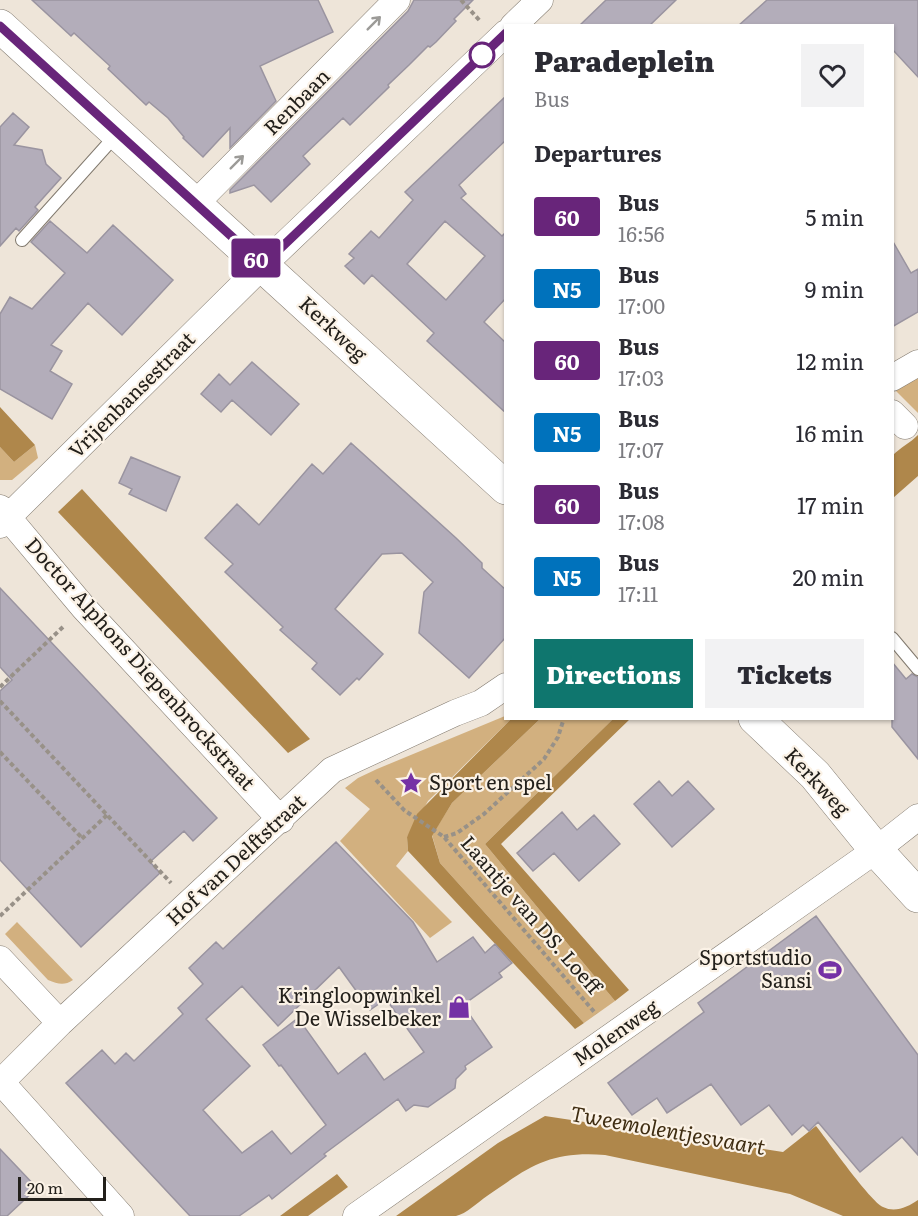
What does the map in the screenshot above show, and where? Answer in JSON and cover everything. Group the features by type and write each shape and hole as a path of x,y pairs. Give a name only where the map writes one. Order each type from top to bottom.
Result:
{"street":[{"name":"Renbaan","path":"196,204 398,0"},
{"name":"Vrijenbansestraat","path":"518,24 540,0"},
{"name":"Kerkweg","path":"0,26 504,486"},
{"name":"Vrijenbansestraat","path":"3,517 263,265 504,39"},
{"path":"894,377 918,363"},
{"name":"Doctor Alphons Diepenbrockstraat","path":"3,517 84,608 281,820"},
{"name":"Hof van Delftstraat","path":"1,1082 60,1023 281,820 332,770 455,712 481,703 504,687"},
{"name":"Kerkweg","path":"757,720 815,775 876,850 918,896"},
{"name":"Molenweg","path":"356,1216 876,850 918,817"},
{"path":"0,959 60,1023"},
{"path":"1,1082 121,1216"}],"lane":[{"path":"22,240 118,133"},
{"path":"894,640 918,669"}],"path":[{"path":"0,687 84,608"},
{"path":"0,701 190,904"},
{"name":"Laantje van DS. Loeff","path":"563,720 558,737 544,759 484,814 457,833 443,837 587,1001 612,1036"},
{"path":"0,752 82,838"},
{"path":"364,755 377,781 404,810 443,837"},
{"path":"0,916 107,815"}],"shaded area":[{"path":"918,377 918,413 896,391"},
{"path":"0,407 35,445 14,462 0,447"},
{"path":"918,435 918,476 894,497 894,454"},
{"path":"35,445 38,458 12,480 0,480 0,447 14,462"},
{"path":"82,489 310,739 288,753 58,512"},
{"path":"504,716 504,720 510,720 428,801 407,837 408,851 396,866 452,922 430,938 340,841 370,809 345,788 358,778"},
{"path":"510,720 539,720 452,803 432,836 440,863 584,1023 575,1029 408,851 407,837 417,814"},
{"path":"539,720 612,720 485,844 615,1001 584,1023 440,863 432,835 452,803"},
{"path":"612,720 629,720 501,844 629,990 615,1001 485,844"},
{"path":"17,922 73,980 61,984 48,980 5,934"},
{"path":"545,1116 783,1152 816,1126 859,1183 877,1202 888,1209 897,1209 918,1200 918,1216 843,1216 790,1194 605,1155 586,1154 555,1158 541,1163 502,1185 460,1215 396,1216 498,1143"},
{"path":"337,1174 348,1187 308,1216 280,1216"}],"building":[{"path":"32,0 318,0 333,32 260,66 276,101 230,148 230,128 203,157 183,138 168,118 149,102 146,105 108,69 110,66 74,33 71,36"},
{"path":"414,0 473,0 436,42 428,46 350,125 343,118 303,156 310,164 271,202 254,185 230,193 230,190 408,11"},
{"path":"606,0 676,0 651,24 581,24"},
{"path":"767,0 918,0 918,77 894,51 894,24 740,24"},
{"path":"504,98 504,142 459,185 466,194 461,198 502,236 504,234 504,300 484,322 504,341 504,411 427,341 434,333 372,275 364,284 345,266 354,258 349,254 371,231 379,238 413,200 405,192","holes":["445,221 485,256 446,300 407,264"]},
{"path":"13,113 29,127 14,145 42,150 46,164 61,178 35,207 38,210 19,231 16,228 0,246 0,127"},
{"path":"50,221 87,253 113,225 173,280 122,335 88,303 51,345 62,351 50,371 72,384 52,419 0,389 0,314 10,297 32,309 65,273 31,242"},
{"path":"894,243 911,273 918,269 918,312 894,326"},
{"path":"252,362 299,404 271,435 232,400 221,412 201,394 219,374 230,385"},
{"path":"351,443 456,538 482,563 482,568 504,588 504,639 469,678 419,633 424,592 433,582 402,553 382,554 335,609 383,654 359,680 357,678 340,695 312,669 317,663 280,630 283,627 225,572 233,564 205,538 237,504 259,525 312,464 323,474"},
{"path":"131,457 180,477 166,511 129,494 132,489 119,483"},
{"path":"0,588 217,818 193,841 184,831 150,862 160,873 81,947 0,860 0,691 12,680 0,667"},
{"path":"894,664 906,679 912,674 918,677 918,759 892,727"},
{"path":"659,781 672,796 688,781 714,809 672,847 634,804"},
{"path":"562,812 577,830 594,815 620,844 579,881 554,853 533,871 517,853"},
{"path":"336,842 413,922 437,962 473,937 485,953 495,944 512,963 499,973 502,977 463,1005 492,1047 465,1066 466,1069 456,1079 455,1088 428,1107 414,1105 406,1111 398,1099 324,1154 326,1156 272,1199 269,1195 239,1216 190,1216 66,1083 102,1050 115,1064 126,1053 134,1061 183,1014 178,1008 203,984 189,968 216,942 223,949","holes":["339,967 370,1010 386,999 424,1052 384,1080 365,1053 338,1074 298,1018 263,1045 326,1125 291,1154 272,1131 242,1153 203,1110 250,1066 206,1019 242,986 278,1026"]},
{"path":"816,916 918,1055 918,1155 902,1137 860,1172 818,1122 809,1131 803,1125 792,1135 769,1105 741,1125 711,1084 667,1113 657,1098 632,1115 608,1083 704,1012 698,1003"},
{"path":"0,1149 37,1188 7,1216 0,1216"}],"bus line":[{"name":"60","path":"0,26 263,265 504,35"}],"place":[{"name":"Sport en spel","path":"411,783"},
{"name":"Sportstudio Sansi","path":"830,970"},
{"name":"Kringloopwinkel De Wisselbeker","path":"459,1007"}],"water label":[{"name":"Tweemolentjesvaart","path":"668,1131"}]}
